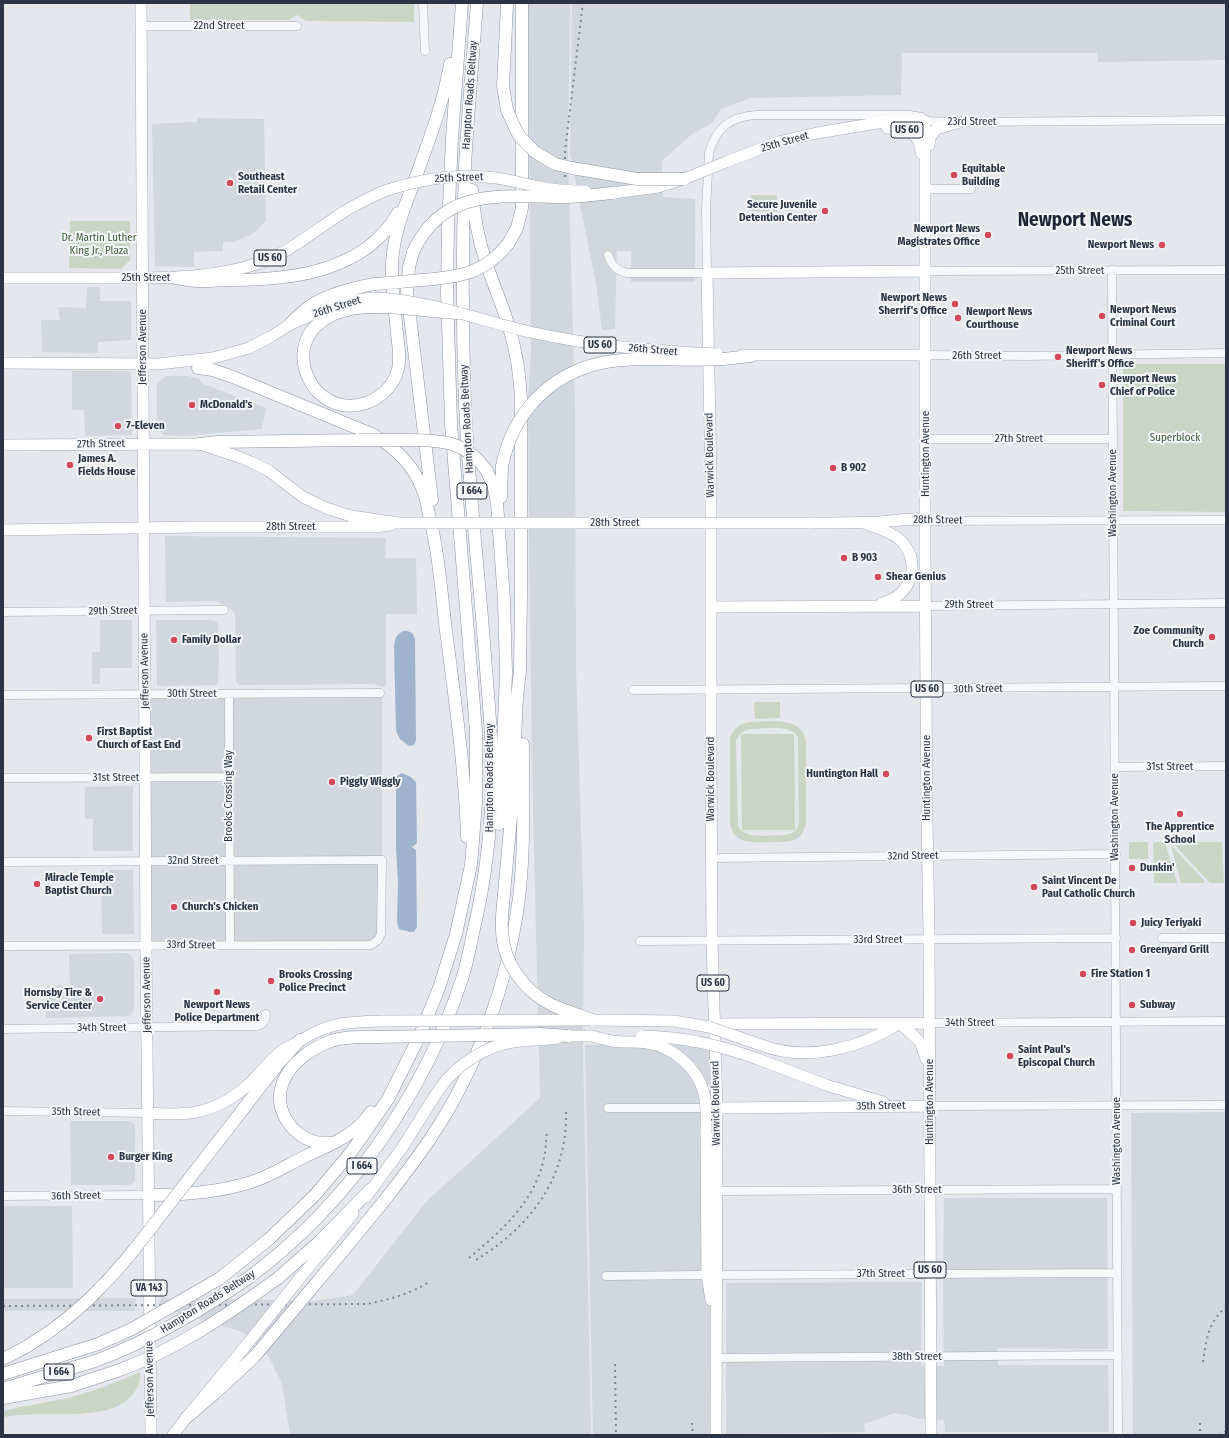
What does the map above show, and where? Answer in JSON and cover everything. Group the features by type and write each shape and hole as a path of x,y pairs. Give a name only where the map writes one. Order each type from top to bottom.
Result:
{"highway":[{"path":"458,313 437,313 407,307 374,302 331,316 313,329 306,344 304,352 304,365 309,381 319,394 334,403 351,406 379,397 389,387 398,368 399,352 393,290 392,266 396,235 444,94 451,60 455,22 459,3"},
{"name":"Hampton Roads Beltway","path":"3,1374 98,1344 132,1330 219,1279 258,1249 282,1228 324,1186 352,1151 388,1099 420,1035 439,988 453,943 471,865 477,759 451,424 447,290 452,138 462,3"},
{"name":"Hampton Roads Beltway","path":"3,1389 95,1361 159,1333 194,1313 247,1279 281,1252 313,1221 349,1182 380,1141 404,1105 426,1065 444,1027 464,976 479,910 487,864 491,831 492,768 488,696 465,405 463,266 465,165 477,3"},
{"path":"506,3 503,90 510,120 521,138 536,152 555,164 636,179 684,179"},
{"path":"289,325 306,309 324,299 353,289 374,284 438,279 465,275 490,262 501,253 508,244 517,228 522,208 522,3"},
{"path":"186,1418 254,1357 318,1282 405,1174 434,1133 455,1099 468,1073 494,1009 512,942 522,870 523,836 522,701 520,671 520,387 515,351 510,331 486,263 476,223 472,184 472,140 469,109"},
{"path":"465,891 467,843 465,793 407,291 408,274 413,252 424,233 436,220 457,206 472,200 497,196 567,197 613,193"},
{"path":"175,278 198,282 265,280 296,276 328,267 355,256 377,240 392,224 409,195"},
{"path":"500,536 500,482 502,466 511,437 526,411 549,388 565,376 595,364 617,360 750,356"},
{"path":"198,368 213,370 233,377 360,428 385,442 402,456 418,479 424,493 435,537"},
{"path":"200,444 217,442 432,440 455,444 470,453 487,471 496,496 504,600 506,686 502,774 495,862 484,924 464,976"},
{"path":"520,671 517,697 512,806 504,894 502,938 507,956 514,972 527,987 545,1001 592,1020"},
{"path":"334,1143 315,1142 292,1129 284,1115 280,1103 283,1081 296,1063 320,1046 342,1038 541,1034 568,1036"},
{"path":"3,1359 26,1347 49,1332 78,1310 101,1288 189,1179 278,1064 300,1040"},
{"path":"148,1195 208,1192 235,1187 264,1177 334,1143 351,1133 369,1116 403,1070"},
{"path":"3,1398 71,1386 114,1372 180,1344 237,1308 278,1278 336,1225 371,1190"}],"main road":[{"name":"Jefferson Avenue","path":"141,3 146,944 151,1435"},
{"name":"25th Street","path":"3,278 175,278 225,272 261,262 296,245 348,209 382,192 432,179 473,176 498,178 566,191 613,193 658,187 684,179 758,149 792,139 836,129 864,126 889,121 925,121"},
{"name":"Huntington Avenue","path":"925,121 926,606 932,1435"},
{"path":"926,167 930,157 930,138 933,132 940,127 960,122"},
{"name":"US 60","path":"864,126 898,128 910,132 918,140 921,148 921,156 926,167"},
{"name":"25th Street","path":"707,273 925,271"},
{"name":"Warwick Boulevard","path":"707,273 711,480 711,858 717,1108 717,1191 712,1275"},
{"name":"26th Street","path":"3,363 158,364 213,358 261,343 289,325 329,307 354,300 374,302"},
{"name":"26th Street","path":"458,313 532,333 584,343 650,351 723,357"},
{"name":"26th Street","path":"750,356 925,355"},
{"path":"158,364 175,367 198,368"},
{"name":"27th Street","path":"3,445 200,444 239,456 269,471 303,497 326,508 351,516 399,523"},
{"name":"28th Street","path":"3,530 375,527 399,523 809,523 909,519 926,521"},
{"path":"861,522 898,538 908,549 912,564 910,580 901,594 889,602 871,606"},
{"name":"29th Street","path":"711,607 926,606"},
{"path":"148,1113 188,1114 205,1111 215,1107 247,1086 279,1053 314,1032 346,1022 592,1020 674,1021 709,1028 778,1051 796,1054 827,1052 883,1033 900,1023 920,1042 930,1069"},
{"name":"34th Street","path":"714,1024 929,1023"},
{"path":"173,1435 356,1211 402,1148 447,1079 471,1058 491,1048 520,1041 568,1036 648,1036 690,1040 726,1048 836,1088 900,1106"},
{"path":"592,1036 614,1041 655,1044 663,1047 680,1057 696,1075 702,1089 706,1105 712,1275 716,1333 716,1435"},
{"name":"35th Street","path":"717,1108 930,1106"}],"street":[{"path":"423,3 425,51"},
{"name":"22nd Street","path":"141,26 297,26"},
{"name":"23rd Street","path":"723,127 731,120 756,115 909,115 922,117 925,121 960,122 1226,120"},
{"name":"Warwick Boulevard","path":"707,273 706,209 709,153 716,136 723,127"},
{"path":"925,189 971,189"},
{"name":"25th Street","path":"608,255 616,269 627,273 707,273"},
{"name":"Washington Avenue","path":"1112,270 1118,1435"},
{"name":"25th Street","path":"925,271 1226,270"},
{"name":"26th Street","path":"925,355 1226,353"},
{"name":"27th Street","path":"926,439 1113,439"},
{"name":"28th Street","path":"926,521 1226,520"},
{"name":"29th Street","path":"926,606 1226,604"},
{"name":"29th Street","path":"3,612 224,610"},
{"name":"30th Street","path":"634,690 1226,686"},
{"name":"30th Street","path":"3,695 380,693"},
{"name":"Brooks Crossing Way","path":"229,694 228,778 230,945"},
{"name":"31st Street","path":"1115,767 1226,766"},
{"name":"31st Street","path":"3,778 228,778"},
{"name":"32nd Street","path":"711,858 1116,854"},
{"name":"32nd Street","path":"3,862 382,860 382,934 378,940"},
{"name":"33rd Street","path":"640,940 712,941 1116,938"},
{"path":"1162,938 1226,938"},
{"name":"33rd Street","path":"3,946 146,944 371,945 378,940"},
{"name":"34th Street","path":"3,1028 256,1026 265,1021 266,1014"},
{"name":"34th Street","path":"929,1023 1226,1021"},
{"name":"35th Street","path":"930,1106 1226,1105"},
{"name":"35th Street","path":"608,1108 717,1108"},
{"name":"35th Street","path":"3,1111 148,1113"},
{"name":"36th Street","path":"717,1191 1117,1189"},
{"name":"36th Street","path":"3,1196 148,1195"},
{"name":"37th Street","path":"606,1276 1118,1273"},
{"name":"38th Street","path":"716,1358 1118,1355"}],"shaded area":[{"path":"528,3 570,3 568,157 575,406 576,666 584,925 583,1053 591,1435 290,1435 282,1384 269,1357 243,1332 159,1307 161,1298 316,1301 353,1295 426,1202 540,1098 532,767 529,538 528,399 531,351"},
{"path":"572,3 1226,3 1226,60 1098,62 1097,53 902,53 901,95 751,98 721,109 712,123 692,134 662,161 663,197 695,199 695,282 631,282 631,251 617,251 615,329 602,330 596,284 570,154"},
{"path":"197,118 264,119 266,221 254,233 234,242 223,242 223,251 194,252 194,267 155,266 152,124 197,122"},
{"path":"87,288 100,288 100,301 131,301 131,340 98,342 98,353 42,352 41,320 60,320 58,307 86,308"},
{"path":"72,371 127,371 131,373 132,435 85,436 84,410 72,410"},
{"path":"166,376 188,376 199,379 201,383 266,408 262,429 184,436 164,435 157,429 157,384"},
{"path":"165,536 386,538 385,558 416,558 417,614 386,614 386,687 372,684 239,685 236,682 235,613 227,606 217,601 166,602"},
{"path":"100,620 132,620 132,668 100,668 100,684 92,684 92,652 100,652"},
{"path":"156,620 216,621 218,624 219,658 218,681 216,685 157,686"},
{"path":"382,693 382,935 376,943 146,944 145,695"},
{"path":"133,786 133,851 93,851 93,819 85,819 85,787"},
{"path":"101,870 133,870 134,934 102,934"},
{"path":"127,953 132,956 134,961 134,1009 130,1016 46,1018 46,986 70,985 69,954"},
{"path":"585,1045 686,1045 710,1051 710,1435 593,1435"},
{"path":"1226,1112 1226,1435 1133,1435 1131,1113"},
{"path":"70,1121 130,1121 135,1124 135,1181 130,1185 71,1185"},
{"path":"944,1198 1107,1198 1108,1349 997,1348 998,1365 1108,1365 1109,1432 945,1432 944,1420 919,1419 895,1413 864,1424 865,1432 726,1434 726,1283 922,1282 921,1366 944,1366"},
{"path":"3,1206 72,1206 73,1288 3,1288"},
{"path":"136,1298 135,1311 3,1311 3,1299"}],"green space":[{"path":"190,3 414,3 414,22 306,21 297,15 288,20 190,20"},
{"path":"751,195 777,195 777,212 751,211"},
{"name":"Dr. Martin Luther King Jr., Plaza","path":"70,221 130,221 130,260 121,269 69,268"},
{"name":"Superblock","path":"1123,364 1226,364 1226,512 1123,511"},
{"path":"754,702 780,702 780,718 755,719"},
{"path":"766,721 784,722 798,727 803,733 806,742 806,824 804,831 798,838 787,842 752,842 740,839 732,830 730,822 730,738 739,726 745,723","holes":["777,728 789,730 798,738 799,823 793,833 785,835 759,836 746,833 738,826 736,741 740,734 748,730"]},
{"path":"741,734 794,734 795,830 742,830"},
{"path":"1129,842 1148,842 1148,859 1129,859"},
{"path":"1155,842 1165,842 1177,882 1176,883 1154,883 1153,844"},
{"path":"1175,842 1222,842 1224,883 1210,883 1174,844"},
{"path":"1171,845 1205,881 1204,883 1181,883"},
{"path":"140,1372 138,1385 131,1397 120,1405 107,1410 82,1414 29,1414 3,1417 3,1411 74,1397"}],"water":[{"path":"403,631 411,632 415,639 416,740 414,745 409,746 400,739 396,731 394,647 396,638"},
{"path":"402,773 411,777 416,782 417,843 412,847 416,850 417,927 414,932 399,929 397,922 398,882 396,849 396,779 397,776"}],"railway":[{"path":"565,177 565,151 583,3"},
{"path":"476,1260 496,1247 514,1232 529,1216 542,1198 553,1178 561,1157 565,1135 566,1110"},
{"path":"469,1258 493,1237 525,1202 540,1174 546,1148 547,1130"},
{"path":"3,1306 367,1304 399,1296 429,1282"},
{"path":"1203,1362 1209,1332 1215,1319 1226,1307"},
{"path":"615,1364 616,1435"},
{"path":"692,1423 693,1435"},
{"path":"1200,1423 1200,1435"},
{"path":"1219,1435 1226,1431"}],"place":[{"name":"Equitable Building","path":"954,175"},
{"name":"Southeast Retail Center","path":"230,183"},
{"name":"Secure Juvenile Detention Center","path":"825,211"},
{"name":"Newport News Magistrates Office","path":"988,235"},
{"name":"Newport News","path":"1162,245"},
{"name":"Newport News Sherrif's Office","path":"955,304"},
{"name":"Newport News Criminal Court","path":"1102,316"},
{"name":"Newport News Courthouse","path":"958,318"},
{"name":"Newport News Sheriff's Office","path":"1058,357"},
{"name":"Newport News Chief of Police","path":"1102,385"},
{"name":"McDonald's","path":"192,405"},
{"name":"7-Eleven","path":"118,426"},
{"name":"James A. Fields House","path":"70,465"},
{"name":"B 902","path":"833,468"},
{"name":"B 903","path":"844,558"},
{"name":"Shear Genius","path":"878,577"},
{"name":"Zoe Community Church","path":"1212,637"},
{"name":"Family Dollar","path":"174,640"},
{"name":"First Baptist Church of East End","path":"89,738"},
{"name":"Huntington Hall","path":"886,774"},
{"name":"Piggly Wiggly","path":"332,782"},
{"name":"The Apprentice School","path":"1180,814"},
{"name":"Dunkin'","path":"1132,868"},
{"name":"Miracle Temple Baptist Church","path":"37,884"},
{"name":"Saint Vincent De Paul Catholic Church","path":"1034,887"},
{"name":"Church's Chicken","path":"174,907"},
{"name":"Juicy Teriyaki","path":"1133,923"},
{"name":"Greenyard Grill","path":"1132,950"},
{"name":"Fire Station 1","path":"1083,974"},
{"name":"Brooks Crossing Police Precinct","path":"271,981"},
{"name":"Newport News Police Department","path":"217,992"},
{"name":"Hornsby Tire & Service Center","path":"100,999"},
{"name":"Subway","path":"1132,1005"},
{"name":"Saint Paul's Episcopal Church","path":"1010,1056"},
{"name":"Burger King","path":"111,1157"}],"district":[{"name":"Newport News","path":"1075,221"}]}
